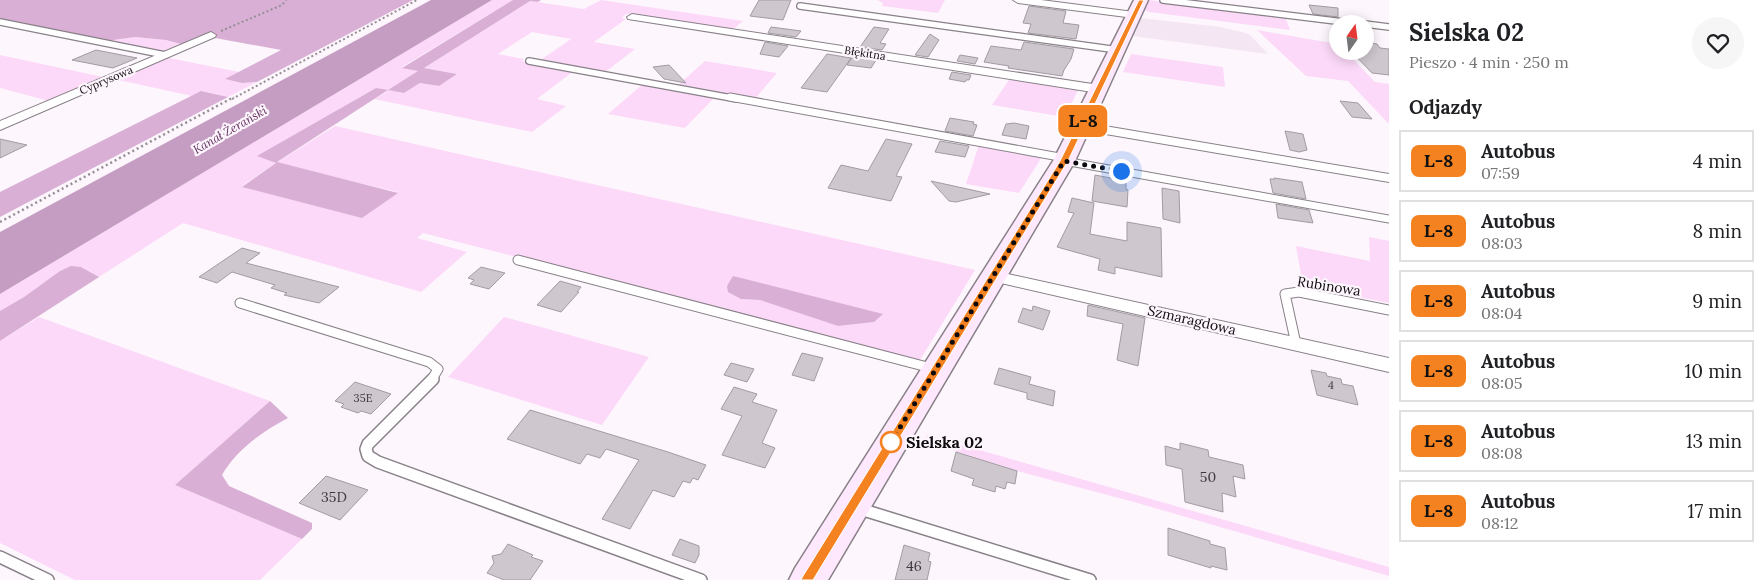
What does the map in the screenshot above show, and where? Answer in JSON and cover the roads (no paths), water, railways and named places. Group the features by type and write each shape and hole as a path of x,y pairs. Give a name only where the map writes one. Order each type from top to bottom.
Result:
{"street":[{"path":"808,580 935,369 1065,160 1138,7 1018,0"},
{"name":"Błękitna","path":"632,17 1099,89"},
{"name":"Cyprysowa","path":"2,123 211,35"},
{"path":"1081,126 1389,178"},
{"name":"Szmaragdowa","path":"994,276 1389,365"}],"lane":[{"path":"1163,0 1329,20"},
{"path":"800,6 1118,50"},
{"path":"0,22 165,55"},
{"path":"1374,25 1389,27"},
{"path":"529,61 1389,219"},
{"path":"518,260 935,369"},
{"name":"Rubinowa","path":"1296,344 1285,294 1290,292 1299,292 1389,310"},
{"path":"240,303 429,362 438,369 435,377 368,444 366,449 368,456 378,462 700,580"},
{"path":"852,506 1090,580"},
{"path":"0,557 48,580"}],"water":[{"name":"Kanał Żerański","path":"431,0 492,0 0,294 0,232"}],"place":[{"name":"Sielska 02","path":"891,442"}]}
